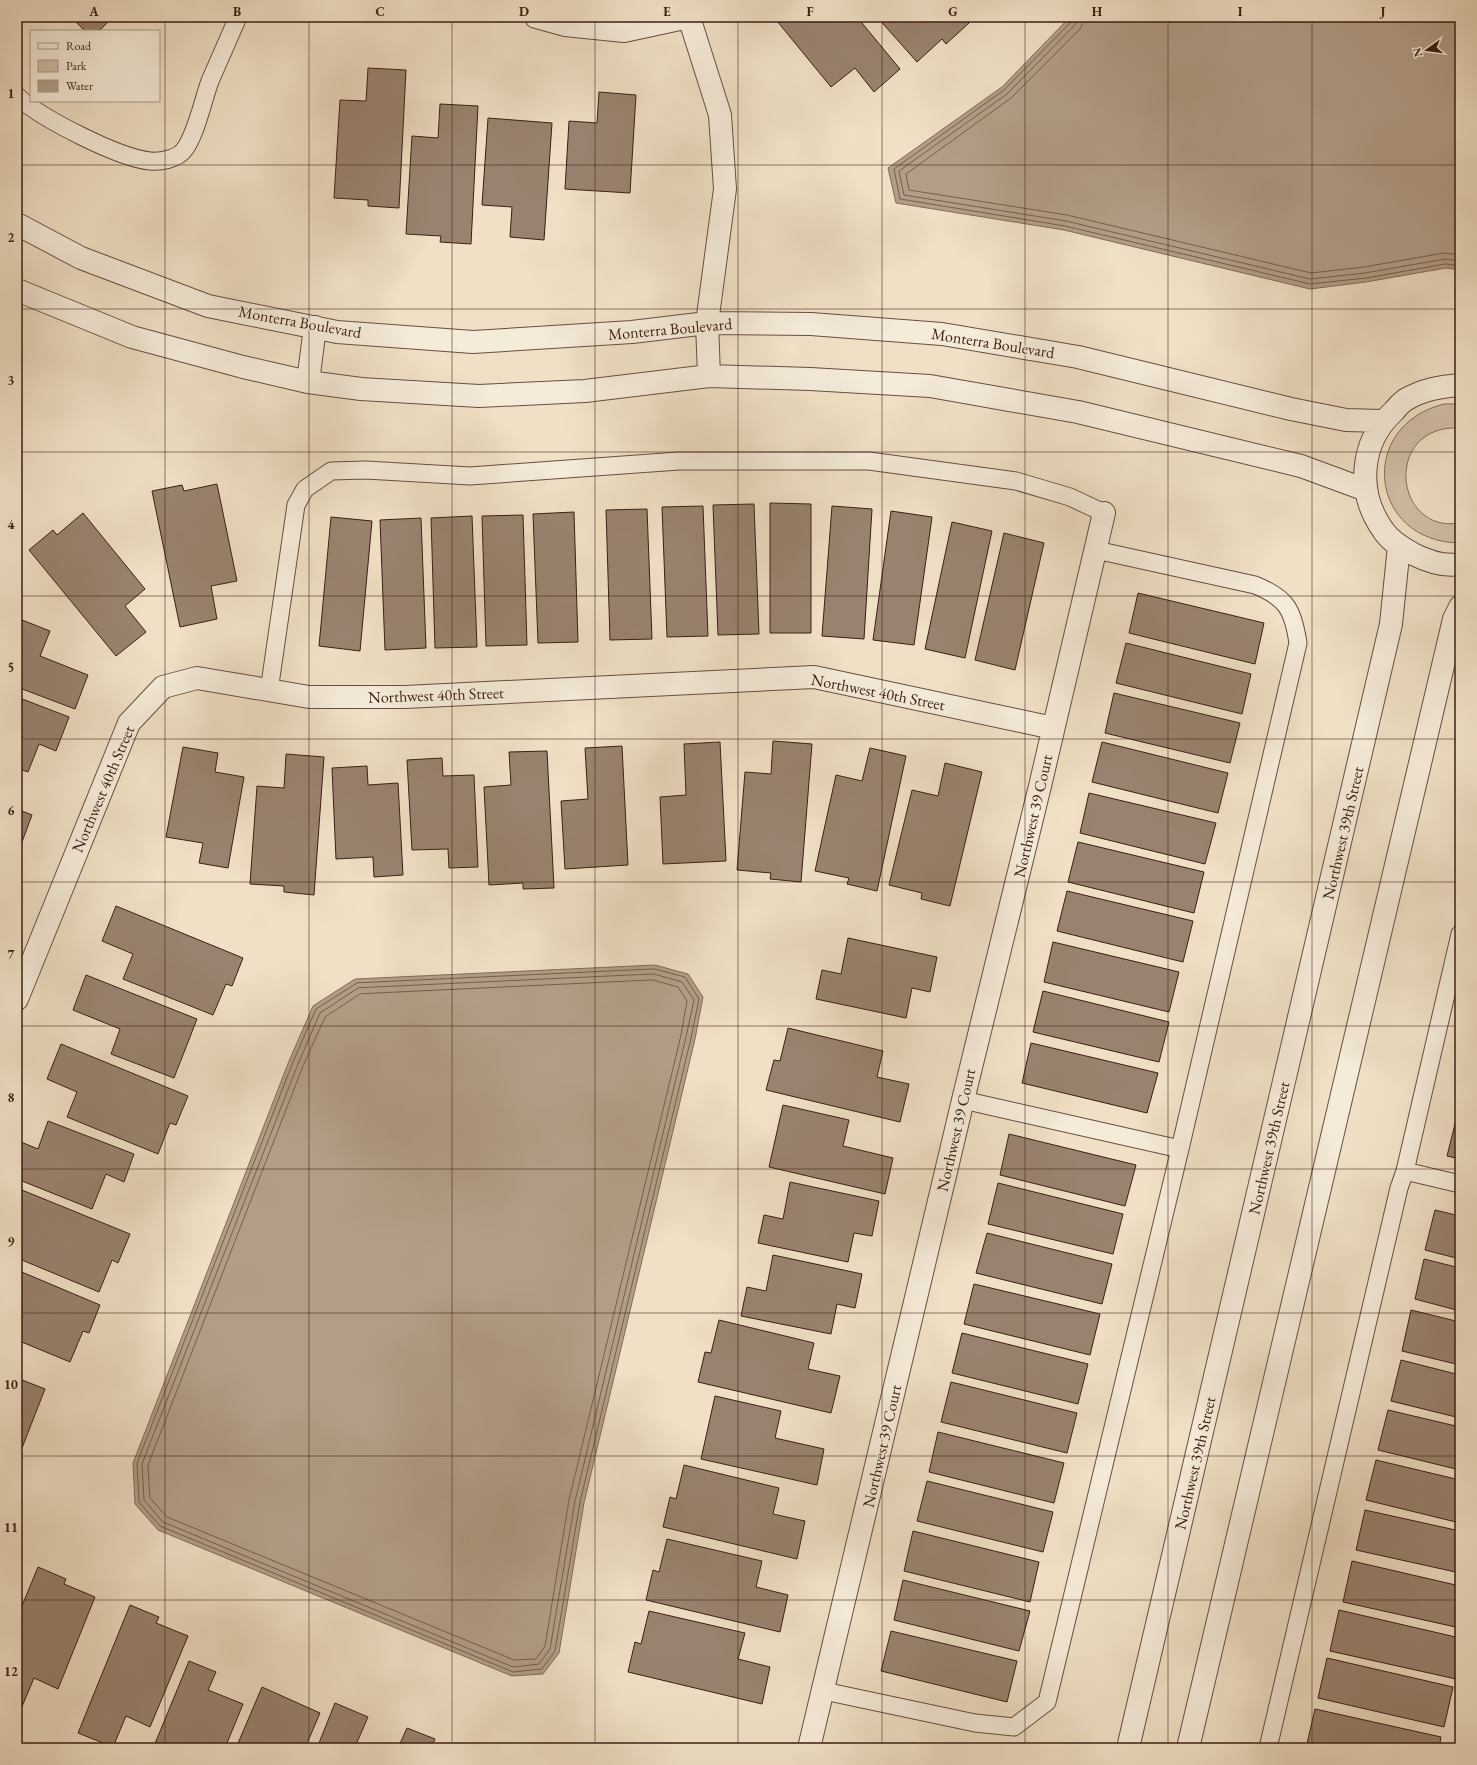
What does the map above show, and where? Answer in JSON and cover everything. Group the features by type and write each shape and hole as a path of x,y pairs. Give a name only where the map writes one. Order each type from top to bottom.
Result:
{"street":[{"path":"536,17 565,26 624,30 689,17 720,115 725,189 707,323 709,376"},
{"name":"Monterra Boulevard","path":"17,224 81,258 208,306 337,332 473,342 632,332 707,323 811,324 942,334 1078,357 1291,409 1339,418 1382,421"},
{"path":"17,290 132,337 243,367 308,382 361,390 479,396 585,391 709,376 810,379 937,388 1085,414 1301,466 1366,490"},
{"path":"308,382 315,327"},
{"path":"1460,385 1432,388 1404,401 1382,421 1371,442 1365,466 1366,490 1372,511 1383,530 1399,546 1425,560 1454,565 1460,564"},
{"name":"Northwest 39 Court","path":"810,1748 963,1100 1040,786 1104,513"},
{"name":"Northwest 39th Street","path":"1128,1748 1391,624 1399,546"},
{"path":"1188,1748 1454,619 1460,607"},
{"name":"Northwest 40th Street","path":"17,998 129,723 163,687 197,678 309,698 405,697 814,677 1053,728"}],"lane":[{"path":"17,96 26,105 79,135 126,155 150,161 168,160 184,150 194,130 210,82 238,17"},
{"path":"269,691 296,505 305,489 331,471 366,470 470,476 679,460 869,460 1016,481 1070,497 1104,513"},
{"path":"824,1690 975,1722 1014,1727 1047,1702 1180,1149 1298,643 1294,621 1287,606 1272,592 1256,584 1096,550"},
{"path":"1268,1748 1460,934"},
{"path":"963,1100 1180,1149"},
{"path":"1404,1171 1460,1184"}],"green space":[{"path":"1444,404 1460,404 1460,428 1435,431 1418,443 1408,459 1406,478 1410,497 1421,512 1438,522 1460,523 1460,543 1430,538 1407,524 1392,504 1385,481 1386,457 1397,435 1416,416"}],"water":[{"path":"1070,17 1460,17 1460,270 1446,268 1366,282 1310,289 1064,230 896,203 888,168 1002,87"},
{"path":"655,965 688,974 703,997 695,1039 584,1503 559,1653 543,1674 512,1676 158,1530 135,1504 133,1463 289,1061 313,1006 355,979"}],"building":[{"path":"71,17 113,17 100,30 84,30"},
{"path":"781,17 857,17 900,69 874,92 855,68 831,87 777,21"},
{"path":"877,17 963,17 969,23 946,44 942,39 917,62"},
{"path":"368,68 406,70 399,208 368,206 368,200 334,198 340,100 366,101"},
{"path":"599,92 636,95 630,193 565,189 569,121 597,123"},
{"path":"440,104 478,106 471,244 440,242 441,236 406,234 412,136 438,138"},
{"path":"488,118 552,123 544,240 510,237 512,207 482,205"},
{"path":"217,484 237,581 211,586 217,619 180,627 152,491 182,485 184,491"},
{"path":"770,503 811,504 811,633 770,633"},
{"path":"754,504 759,634 718,635 713,505"},
{"path":"703,506 708,636 667,637 662,507"},
{"path":"832,506 872,509 864,639 822,636"},
{"path":"647,509 652,639 610,640 606,510"},
{"path":"891,511 932,517 914,645 873,640"},
{"path":"574,512 578,642 538,643 533,514"},
{"path":"83,513 145,589 125,606 146,632 116,656 29,550 53,530 57,535"},
{"path":"523,515 527,645 486,646 482,516"},
{"path":"472,516 477,647 435,648 431,518"},
{"path":"331,517 372,521 360,651 319,646"},
{"path":"421,518 426,648 385,650 380,520"},
{"path":"952,522 992,531 965,658 925,649"},
{"path":"1004,533 1044,543 1015,670 975,660"},
{"path":"1138,593 1264,623 1255,664 1129,633"},
{"path":"17,618 50,631 40,656 88,675 75,709 17,687"},
{"path":"1126,643 1251,674 1242,714 1116,683"},
{"path":"1114,693 1240,723 1230,763 1105,733"},
{"path":"17,697 69,717 56,751 39,744 28,772 17,768"},
{"path":"773,741 812,744 801,882 770,879 771,873 737,870 745,772 771,774"},
{"path":"720,742 726,861 663,864 660,797 686,795 684,744"},
{"path":"1102,742 1228,773 1218,813 1092,782"},
{"path":"622,746 628,865 565,869 561,801 588,799 585,748"},
{"path":"183,747 218,753 215,772 244,777 228,868 199,863 203,843 166,837"},
{"path":"870,748 906,756 877,891 847,884 849,878 815,871 836,775 862,781"},
{"path":"547,751 554,888 523,889 523,883 489,885 484,787 511,785 509,752"},
{"path":"286,754 324,757 314,895 284,892 284,886 250,884 257,786 284,788"},
{"path":"442,758 443,776 474,775 478,867 449,868 448,849 412,850 407,760"},
{"path":"945,763 982,772 950,906 921,899 922,893 889,885 912,790 938,796"},
{"path":"367,766 368,785 398,783 403,875 374,877 373,857 336,859 332,768"},
{"path":"1089,793 1216,823 1205,864 1080,833"},
{"path":"17,809 32,815 19,850 17,849"},
{"path":"1078,842 1204,872 1194,913 1068,882"},
{"path":"1067,891 1193,921 1183,962 1057,931"},
{"path":"116,906 243,958 232,986 226,984 213,1015 123,979 133,954 102,941"},
{"path":"848,938 937,957 930,992 912,988 906,1018 816,999 822,970 841,974"},
{"path":"1053,942 1179,972 1169,1012 1044,982"},
{"path":"86,975 197,1019 174,1078 111,1054 120,1029 73,1010"},
{"path":"1043,991 1169,1022 1159,1062 1033,1032"},
{"path":"788,1028 883,1051 877,1077 909,1084 900,1122 766,1090 774,1060 780,1061"},
{"path":"1031,1043 1158,1073 1147,1113 1022,1083"},
{"path":"61,1044 188,1096 176,1125 170,1123 158,1154 67,1117 77,1092 47,1079"},
{"path":"783,1105 849,1120 843,1146 893,1158 885,1194 769,1167"},
{"path":"1457,1116 1460,1116 1460,1159 1447,1156"},
{"path":"48,1121 134,1154 124,1182 106,1174 92,1209 17,1179 17,1151 21,1142 38,1149"},
{"path":"1009,1134 1136,1165 1125,1206 1000,1175"},
{"path":"790,1182 879,1201 872,1236 854,1233 848,1262 758,1243 764,1215 783,1219"},
{"path":"998,1183 1123,1214 1113,1254 988,1224"},
{"path":"17,1188 130,1234 118,1263 112,1260 99,1292 17,1258 17,1235 19,1230 17,1229"},
{"path":"1435,1210 1460,1216 1460,1259 1425,1250"},
{"path":"987,1233 1112,1264 1102,1304 976,1273"},
{"path":"773,1255 862,1274 855,1308 837,1304 831,1334 741,1316 747,1287 766,1291"},
{"path":"1424,1259 1460,1268 1460,1311 1415,1299"},
{"path":"17,1270 100,1305 89,1333 83,1331 70,1362 17,1340"},
{"path":"974,1284 1100,1314 1090,1355 964,1324"},
{"path":"1411,1310 1460,1322 1460,1365 1402,1351"},
{"path":"719,1320 814,1343 808,1369 840,1376 831,1413 698,1382 705,1352 711,1353"},
{"path":"962,1333 1088,1364 1078,1404 952,1373"},
{"path":"1401,1360 1460,1375 1460,1418 1391,1401"},
{"path":"17,1378 45,1389 22,1448 17,1446"},
{"path":"951,1382 1077,1413 1067,1453 941,1422"},
{"path":"715,1396 781,1411 775,1438 824,1449 817,1485 701,1459"},
{"path":"1388,1410 1460,1427 1460,1470 1378,1450"},
{"path":"938,1432 1064,1463 1054,1503 929,1472"},
{"path":"1376,1460 1460,1480 1460,1523 1366,1500"},
{"path":"684,1465 779,1488 773,1514 805,1521 797,1559 663,1527 670,1497 676,1499"},
{"path":"927,1481 1053,1512 1043,1552 917,1521"},
{"path":"1365,1510 1460,1531 1460,1573 1356,1550"},
{"path":"913,1531 1039,1562 1030,1602 904,1571"},
{"path":"667,1539 762,1561 756,1587 788,1595 780,1632 646,1600 653,1570 659,1572"},
{"path":"1352,1561 1460,1586 1460,1628 1343,1602"},
{"path":"38,1567 66,1579 64,1584 95,1597 58,1689 34,1678 21,1709 17,1707 17,1618"},
{"path":"903,1580 1030,1611 1019,1651 894,1620"},
{"path":"130,1605 159,1617 156,1623 188,1636 150,1727 126,1716 113,1747 78,1733"},
{"path":"1339,1610 1460,1638 1460,1663 1456,1679 1330,1651"},
{"path":"649,1611 745,1633 738,1659 770,1667 762,1704 628,1672 635,1642 641,1644"},
{"path":"891,1631 1017,1661 1007,1702 881,1671"},
{"path":"1327,1658 1453,1687 1444,1727 1318,1698"},
{"path":"189,1661 216,1672 208,1690 243,1704 225,1748 159,1748 154,1746"},
{"path":"262,1687 320,1713 305,1748 236,1748"},
{"path":"335,1703 368,1717 355,1747 357,1748 317,1748"},
{"path":"1315,1709 1441,1737 1439,1748 1306,1748"},
{"path":"407,1728 435,1739 432,1746 438,1748 398,1748"}]}
